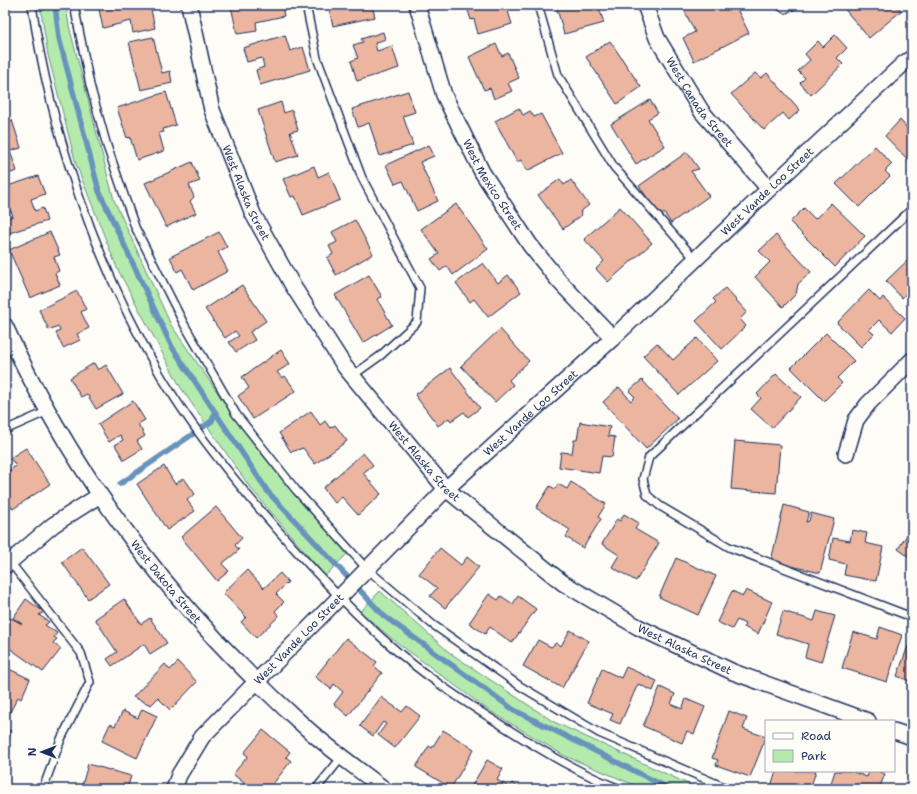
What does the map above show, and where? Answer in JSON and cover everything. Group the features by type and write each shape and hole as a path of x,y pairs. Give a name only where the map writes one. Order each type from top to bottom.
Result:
{"street":[{"name":"West Alaska Street","path":"188,5 212,110 253,214 292,286 352,376 446,489 563,583 638,627 733,672 865,720"},
{"name":"West Mexico Street","path":"417,5 444,95 482,172 530,245 544,263 613,338"},
{"name":"West Canada Street","path":"645,5 657,38 702,112 769,189"},
{"name":"West Vande Loo Street","path":"174,789 179,775 202,737 338,597 446,489 613,338 769,189 912,58"},
{"name":"West Dakota Street","path":"5,326 48,411 100,495 135,545 206,629 256,681 303,726 384,789"},
{"path":"846,454 856,420 868,404 912,360"},
{"path":"7,564 53,525 100,495"},
{"path":"895,730 912,737"}],"lane":[{"path":"32,5 52,106 94,238 124,304 161,376 202,438 239,485 338,597 384,640 429,676 549,755 596,780 620,789"},
{"path":"74,5 90,85 107,146 135,227 161,282 236,414 296,490 366,569 432,624 526,690 599,733 729,789"},
{"path":"306,5 317,58 362,178 420,288 417,322 380,356 352,376"},
{"path":"538,5 558,75 614,167 695,259"},
{"path":"779,5 785,10 794,5"},
{"path":"912,209 649,457 643,479 647,494 660,506 729,547 909,616 912,615"},
{"path":"5,430 48,411"},
{"path":"7,564 81,653 90,682 61,739 43,789"},
{"path":"316,789 342,757"}],"green space":[{"path":"40,5 66,5 69,26 114,200 171,325 242,428 347,554 325,576 249,486 181,388 117,268 76,164 48,55"},
{"path":"380,591 450,653 554,722 699,789 644,789 565,756 487,709 395,641 360,612"}],"building":[{"path":"98,5 150,5 155,28 133,33 131,21 103,28"},
{"path":"282,5 284,16 256,22 257,31 237,34 231,6"},
{"path":"328,5 372,5 375,17 333,26"},
{"path":"455,5 506,5 512,24 478,34 474,19 471,20 467,7 456,10"},
{"path":"556,5 598,5 604,23 564,34"},
{"path":"693,5 735,5 749,33 694,61 683,38 695,32 684,10"},
{"path":"897,5 901,11 869,38 842,6"},
{"path":"383,32 385,39 375,43 377,51 392,46 399,68 357,81 351,61 358,58 353,45 363,42 361,39"},
{"path":"285,35 290,51 303,47 310,70 260,85 256,70 264,67 262,58 247,62 243,48"},
{"path":"835,35 847,48 837,58 843,64 811,95 800,83 805,78 798,71 810,60 805,54 818,41 823,47"},
{"path":"153,37 162,73 170,71 172,83 141,90 129,42"},
{"path":"610,41 641,87 617,104 586,57"},
{"path":"496,44 502,56 508,53 519,78 508,83 512,91 494,99 490,88 484,90 469,57"},
{"path":"755,73 761,78 767,73 800,110 789,120 783,113 764,130 731,94"},
{"path":"408,91 415,112 403,116 413,145 380,156 369,123 358,127 352,109"},
{"path":"166,92 176,125 163,129 164,132 159,133 164,151 137,160 130,137 127,138 117,108"},
{"path":"650,100 658,113 648,119 665,146 636,164 611,124"},
{"path":"281,102 284,113 292,110 298,130 290,132 298,155 275,162 258,110"},
{"path":"519,108 523,115 530,111 534,117 541,114 562,153 527,171 521,160 517,162 495,121"},
{"path":"12,120 21,148 10,151 17,171 5,175 5,122"},
{"path":"900,120 909,130 912,127 912,164 885,136"},
{"path":"429,145 434,156 420,162 438,201 417,211 403,181 395,184 386,165"},
{"path":"875,146 892,164 885,171 890,176 859,207 836,184"},
{"path":"687,152 699,169 691,171 709,196 671,223 664,213 660,216 639,186"},
{"path":"192,162 200,181 189,185 194,197 190,201 196,213 166,227 145,183"},
{"path":"314,166 318,177 329,172 340,200 303,215 295,196 291,197 283,179"},
{"path":"38,176 45,194 31,199 35,211 43,208 47,221 9,233 5,219 13,216 11,211 5,213 5,187"},
{"path":"560,179 564,185 571,180 589,205 580,212 582,215 563,229 538,195"},
{"path":"831,203 865,236 835,267 790,222 804,208 815,219"},
{"path":"456,204 488,249 453,275 447,266 440,271 431,259 439,254 421,229"},
{"path":"620,207 652,243 608,282 596,269 604,261 584,239"},
{"path":"355,220 373,254 336,275 327,258 333,254 329,246 337,242 332,232"},
{"path":"50,232 60,255 54,257 59,271 55,273 60,285 30,298 9,250"},
{"path":"219,232 227,247 218,252 228,271 193,290 182,269 177,272 170,257"},
{"path":"776,235 811,272 798,284 796,294 783,307 755,277 770,262 759,251"},
{"path":"912,256 912,288 902,298 886,281"},
{"path":"483,263 498,283 508,275 521,292 488,317 474,299 470,302 456,283"},
{"path":"369,275 382,297 377,299 392,325 363,343 335,295"},
{"path":"242,285 266,321 250,332 255,340 236,352 229,342 239,336 235,331 225,338 205,309"},
{"path":"725,288 747,312 740,319 746,326 722,349 696,321 716,302 713,299"},
{"path":"869,290 880,301 883,297 905,318 892,332 879,320 869,330 874,334 861,347 837,323"},
{"path":"77,291 86,309 81,312 89,328 77,334 80,340 63,348 56,333 60,331 58,326 49,330 39,310"},
{"path":"500,329 529,361 509,380 513,385 495,402 461,366"},
{"path":"826,333 854,361 837,378 842,383 824,401 791,368"},
{"path":"697,338 717,361 679,395 643,356 657,343 673,360"},
{"path":"281,350 290,364 277,372 282,378 285,376 296,391 253,419 238,396 249,388 242,377"},
{"path":"94,363 98,370 106,365 123,394 96,409 87,394 81,397 70,378"},
{"path":"450,368 480,408 468,417 464,412 451,421 449,418 438,426 415,395"},
{"path":"776,374 801,397 772,428 751,409 761,398 757,394"},
{"path":"642,380 678,419 646,449 603,402 619,387 631,401 635,397 629,391"},
{"path":"133,401 145,420 138,424 145,436 137,441 142,449 124,460 115,445 123,440 120,435 109,442 98,424"},
{"path":"311,411 320,425 325,421 330,428 335,425 347,441 315,464 303,448 291,452 279,433"},
{"path":"580,422 610,427 608,436 615,437 612,457 602,456 599,473 559,467 561,452 572,453 574,440 577,440"},
{"path":"735,441 780,445 776,493 731,489"},
{"path":"26,448 50,484 13,509 5,498 5,490 8,487 5,482 5,473 16,466 10,458"},
{"path":"363,453 373,465 363,473 381,494 358,515 342,497 335,503 323,488"},
{"path":"164,466 175,484 184,478 195,494 187,500 195,511 167,530 137,484"},
{"path":"571,482 606,504 598,517 601,519 583,548 566,537 570,530 536,508 550,486 555,489 558,484 567,489"},
{"path":"784,505 809,512 806,522 809,521 811,513 834,519 820,573 771,561"},
{"path":"216,507 242,538 235,545 239,550 222,564 229,571 217,581 181,537"},
{"path":"624,514 639,523 635,529 659,543 636,581 612,567 619,555 602,544 617,519 620,521"},
{"path":"912,527 912,559 898,549"},
{"path":"852,530 867,533 865,543 883,547 876,581 844,575 846,564 829,560 833,538 850,541"},
{"path":"82,547 109,584 88,599 62,562"},
{"path":"440,548 461,565 467,557 479,567 445,608 430,596 437,588 419,574"},
{"path":"676,558 716,576 698,615 659,597"},
{"path":"247,570 264,588 280,573 288,582 276,594 284,602 275,611 279,616 256,638 241,622 246,617 223,593"},
{"path":"746,590 772,602 758,634 744,627 745,624 737,620 732,629 717,622 732,591 743,596"},
{"path":"489,594 498,600 501,596 513,604 518,596 536,609 512,643 490,627 485,634 469,623"},
{"path":"26,599 44,612 39,615 49,622 45,625 57,633 54,637 57,639 53,643 61,649 43,672 5,645 5,627 11,618 22,624 13,618"},
{"path":"124,599 141,624 150,618 167,643 150,654 144,644 112,666 107,659 117,652 95,619"},
{"path":"783,611 814,621 817,611 835,616 821,662 805,657 808,644 776,634"},
{"path":"880,627 902,635 887,682 842,668 853,632 877,639"},
{"path":"570,630 589,641 562,688 523,666 538,640 551,647 556,643 561,646"},
{"path":"346,638 377,662 374,666 382,673 348,716 334,704 343,692 334,684 331,689 315,677"},
{"path":"908,646 912,648 912,682 897,676"},
{"path":"178,662 197,682 170,710 158,698 151,705 133,697 165,664 170,670"},
{"path":"5,667 30,679 21,699 18,697 9,714 5,712"},
{"path":"626,667 657,681 653,691 638,684 620,724 610,720 613,714 587,703 602,669 621,678"},
{"path":"660,687 675,694 671,704 682,709 686,699 705,707 694,734 687,731 682,743 643,726"},
{"path":"381,697 402,712 407,706 420,716 395,748 378,735 386,724 383,722 373,736 360,726"},
{"path":"142,709 157,716 137,758 102,741 110,724 115,726 123,711 138,718"},
{"path":"729,711 747,718 743,729 765,737 750,777 716,765 718,760 712,758"},
{"path":"5,729 11,731 5,755"},
{"path":"263,730 290,752 286,757 291,761 269,789 251,789 233,774 248,756 244,753"},
{"path":"443,730 474,749 451,788 416,767 429,746 432,748"},
{"path":"487,760 503,769 497,780 509,787 512,783 520,788 470,789"},
{"path":"88,764 131,776 127,789 81,789"},
{"path":"776,772 816,772 810,789 770,789"},
{"path":"835,772 854,772 867,777 869,772 880,772 885,774 879,789 829,789"}],"waterway":[{"path":"55,5 59,38 99,191 172,347 268,492 384,616 514,710 670,789"},
{"path":"120,484 212,421 215,412"}]}
